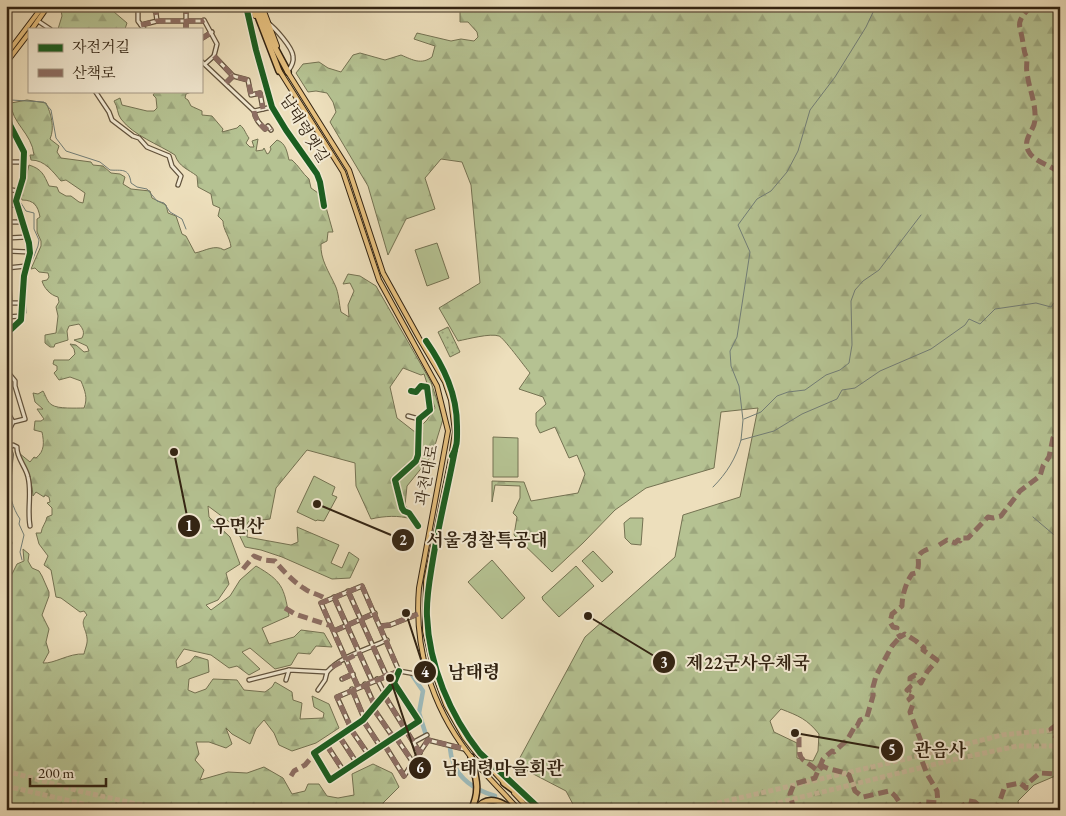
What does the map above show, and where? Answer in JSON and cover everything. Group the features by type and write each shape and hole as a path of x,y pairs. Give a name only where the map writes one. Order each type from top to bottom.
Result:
{"highway":[{"path":"252,6 280,71"},
{"path":"258,6 272,42 288,72"},
{"path":"470,755 477,780 477,794 471,810"},
{"path":"504,783 527,800 535,810"},
{"path":"476,810 482,802 490,800 499,801 513,810"}],"main road":[{"path":"6,55 42,6"},
{"path":"33,28 48,6"},
{"path":"262,6 288,72 349,170 383,273 445,382 451,400 455,432 426,581 424,604 425,631 435,675 446,705 464,736 474,750 530,810"},
{"path":"6,63 28,35"},
{"name":"과천대로","path":"280,71 343,172 379,280 437,386 448,431 419,588 418,614 422,652 428,676 445,719 464,749 519,810"},
{"path":"428,533 435,534"},
{"path":"428,676 435,675"},
{"path":"470,755 474,750"}],"street":[{"path":"138,6 137,14 143,28"},
{"path":"152,6 157,21"},
{"path":"172,6 174,8 186,7 186,28"},
{"name":"남태령옛길","path":"246,6 272,107 317,174 324,206"},
{"path":"141,25 157,21 204,20 217,44 214,56 205,64"},
{"path":"38,21 48,28"},
{"path":"268,22 293,54 292,65 288,72"},
{"path":"202,38 212,32"},
{"path":"214,56 233,76 248,80 251,95 260,93 263,109"},
{"path":"202,62 254,111 255,118 265,129 268,126 271,130"},
{"path":"226,84 233,76"},
{"path":"96,92 112,120 133,136 139,138 147,147 169,156 172,166 181,176 178,185"},
{"path":"254,111 272,107"},
{"path":"6,110 8,125 23,149 23,178 18,191 17,205 30,252 23,285 21,320 6,334"},
{"path":"6,162 24,162"},
{"path":"6,188 18,191"},
{"path":"6,205 17,205"},
{"path":"6,222 22,222"},
{"path":"27,237 7,238 7,251 30,252"},
{"path":"23,303 8,303 7,268 26,266"},
{"path":"6,317 21,316"},
{"path":"6,370 15,380 25,419 13,422"},
{"path":"410,391 416,392 421,386 427,387 430,410 419,419 418,455 416,461 395,480 402,510 409,513 418,526"},
{"path":"6,409 13,422"},
{"path":"408,416 419,419"},
{"path":"9,479 12,454 6,438 13,422"},
{"path":"9,448 13,445 17,447 16,451 29,480 28,514 30,526"},
{"path":"358,687 321,603 362,586 399,671 394,683 363,719 314,753 330,780 419,721 394,683"},
{"path":"348,591 386,675"},
{"path":"334,597 372,681"},
{"path":"334,631 375,613"},
{"path":"381,626 390,625 418,614"},
{"path":"318,690 325,680 327,672 332,667 387,640"},
{"path":"249,680 289,670 327,672"},
{"path":"286,680 289,670"},
{"path":"368,754 350,728 337,697 352,689 399,671 428,676"},
{"path":"342,679 353,674"},
{"path":"378,679 384,694 420,753"},
{"path":"365,684 374,707 412,761"},
{"path":"352,689 363,719 404,776 412,761 420,753 428,740 464,749"},
{"path":"414,742 427,735"},
{"path":"339,736 356,762"},
{"path":"326,744 343,770"}],"green space":[{"path":"66,6 107,6 127,23 125,28 58,28 62,16 61,10"},
{"path":"460,6 1060,6 1060,774 1034,785 1018,801 1019,810 576,810 566,791 516,765 585,637 675,557 683,515 740,497 758,408 721,412 714,468 646,488 615,510 552,572 514,535 517,517 513,513 520,498 520,486 495,485 492,502 492,481 524,482 531,501 578,493 585,474 577,455 569,458 555,427 540,433 536,425 536,413 546,404 543,397 519,389 530,373 505,341 499,336 490,335 458,341 439,308 480,283 471,185 462,162 441,159 425,178 435,209 406,219 388,255 368,186 330,122 336,112 333,102 327,93 308,92 296,73 303,64 319,62 328,68 341,72 353,55 360,53 385,60 401,55 409,59 424,61 432,57 435,46 414,39 417,33 451,41 461,39 474,41 478,37 477,32 468,22 460,22","holes":["781,709 806,721 819,734 818,751 813,761 797,758 797,743 774,732 770,721"]},
{"path":"155,92 191,92 186,94 185,98 191,106 202,111 202,115 212,116 223,129 222,132 237,128 240,125 249,138 246,143 250,147 254,147 252,141 258,139 256,151 263,150 264,148 267,154 271,149 270,147 277,140 282,143 286,148 289,160 292,160 297,165 309,179 311,188 324,200 333,232 328,232 327,241 321,244 321,250 325,265 336,288 341,312 349,317 348,305 354,291 350,283 343,284 348,274 360,276 376,286 431,382 443,419 432,455 407,486 405,505 412,515 411,519 391,516 371,519 356,486 355,463 307,450 276,488 270,519 248,522 247,537 291,545 298,542 297,527 339,545 331,563 342,568 349,552 359,559 350,578 332,579 282,557 245,547 235,526 208,506 209,517 230,537 240,564 226,573 229,584 218,600 206,605 211,610 230,596 240,580 256,566 277,581 283,591 289,616 262,628 269,644 294,637 301,630 324,633 332,647 316,646 310,654 298,653 291,665 275,669 250,648 242,652 260,669 249,675 237,666 229,668 211,655 184,649 176,661 177,668 190,662 195,656 208,660 209,672 189,679 188,690 195,693 206,689 213,679 237,680 244,690 265,692 275,682 292,692 293,700 302,703 300,719 323,718 324,713 314,707 312,696 329,704 339,728 316,743 292,751 279,745 274,733 264,720 256,729 250,744 232,734 226,728 232,744 226,748 209,742 196,742 199,754 195,760 204,770 200,780 228,772 247,773 264,767 283,778 292,794 305,791 308,784 319,784 327,796 338,798 354,795 352,774 373,764 392,773 399,787 383,803 384,810 6,810 6,521 12,543 8,585 17,564 24,561 23,549 29,554 28,561 32,568 39,571 49,592 42,615 49,629 46,642 49,652 43,663 84,654 87,644 83,621 87,615 84,611 80,612 61,598 56,597 51,570 44,565 48,556 39,544 36,533 41,533 47,517 52,515 52,508 47,503 50,502 49,497 45,495 44,497 36,492 33,496 30,479 19,453 30,462 39,455 42,449 42,432 34,430 35,421 44,419 37,409 43,409 35,402 33,393 38,394 43,391 49,402 55,406 84,408 86,398 81,381 70,377 59,380 54,373 57,370 57,366 53,364 54,360 69,360 75,354 70,344 76,345 84,352 89,351 87,346 74,340 83,336 83,331 79,324 69,326 67,331 68,340 55,344 54,347 50,347 45,343 45,335 56,333 58,316 56,307 59,302 58,297 50,293 43,284 42,281 47,280 49,277 48,273 39,272 35,268 31,269 41,246 41,241 37,232 37,219 40,217 38,210 35,204 22,200 21,197 29,165 37,168 42,173 49,186 57,187 59,192 66,196 71,196 83,203 85,193 66,180 61,181 45,164 31,160 30,155 34,155 30,140 14,116 11,103 27,100 46,103 52,121 50,139 59,146 57,152 61,158 91,162 93,165 103,166 111,173 120,174 125,177 123,184 131,189 150,191 152,198 166,205 168,213 176,216 182,234 186,236 195,253 214,248 224,250 231,247 223,221 218,216 220,208 213,205 211,194 198,187 197,176 181,165 175,155 139,135 126,125 120,117 114,101 120,98 122,105 154,111 157,108 156,98 153,95","holes":["403,368 421,375 424,374 435,408 427,420 415,432 397,418 390,387"]},
{"path":"437,243 449,278 427,286 415,250"},
{"path":"448,327 460,352 450,357 438,332"},
{"path":"493,437 518,438 518,477 493,477"},
{"path":"314,476 335,487 332,495 337,497 324,521 316,521 297,512"},
{"path":"630,518 643,518 641,545 631,544 625,538 624,523"},
{"path":"593,551 613,572 602,582 582,561"},
{"path":"492,560 525,598 502,619 468,582"},
{"path":"576,566 594,586 559,617 542,597"}],"waterway":[{"path":"741,440 743,420 739,386 731,366 730,351 737,337 750,252 738,225 757,199 771,191 787,172 798,151 810,110 835,77 866,27 876,6"},
{"path":"6,101 44,102 51,110 56,138 66,151 100,162 110,170 126,172 131,183 137,187 147,189 157,201 164,203 170,212 182,219 186,229"},
{"path":"21,203 26,211 34,213 34,229 39,240 28,271 25,291 26,313"},
{"path":"744,419 761,412 777,396 788,392 805,390 826,375 840,370 849,363 852,345 851,301 855,290 863,281 879,270 921,215"},
{"path":"713,487 730,465 741,440 774,431 802,414 837,399 842,390 855,388 880,371 931,349 965,325 969,319 980,324 995,309 1036,303 1051,307 1057,299 1060,299"},
{"path":"11,448 13,455 12,466"},
{"path":"10,480 12,501 20,519 19,524 24,535 20,552 22,560"},
{"path":"1033,517 1060,540"},
{"path":"412,675 423,691 419,713 426,735"},
{"path":"450,748 455,766 465,780 471,785 495,796"}],"tunnel":[{"path":"688,810 1002,735 1060,729"},
{"path":"749,810 1017,746 1060,746"},
{"path":"6,771 83,792 164,810"},
{"path":"6,786 109,810"}],"marked path":[{"path":"152,6 156,13 157,21"},
{"path":"173,6 174,8 186,8"},
{"path":"186,6 186,28"},
{"path":"1031,6 1020,21 1035,113 1034,123 1027,139 1027,147 1035,159 1060,174"},
{"path":"141,25 157,21 204,20"},
{"path":"202,38 212,32"},
{"path":"214,56 233,76"},
{"path":"226,83 233,76 248,80 251,95 260,93 263,109"},
{"path":"254,111 256,119 261,125 265,129 268,126 271,130"},
{"path":"939,545 947,540 955,543 958,540 960,541 961,538 968,538 988,517 1001,516 1020,491 1040,476 1043,466 1049,457 1053,438 1060,423"},
{"path":"928,549 920,554 918,569 908,581 902,606 892,614 890,622 893,627 897,628 896,630 900,637 905,634 916,641 924,648 923,650 937,660 921,683 915,675 910,678 908,685 910,687 907,690 909,691 907,695 912,697 909,699 913,704 910,712 922,744 919,753 927,774 937,791 938,803"},
{"path":"243,569 254,556 264,560 275,561 301,587 327,600"},
{"path":"358,687 321,603 362,586 399,671"},
{"path":"348,591 386,675"},
{"path":"334,597 372,681"},
{"path":"285,608 295,614 328,625 330,624"},
{"path":"334,631 375,613"},
{"path":"381,626 390,625 418,614"},
{"path":"794,810 790,794 794,784 815,778 823,759 847,740 854,726 857,726 860,720 867,717 876,676 892,646 900,637"},
{"path":"332,667 359,653"},
{"path":"351,728 337,697 399,671"},
{"path":"342,679 353,674"},
{"path":"365,684 375,706"},
{"path":"352,689 364,718"},
{"path":"384,695 420,753"},
{"path":"373,708 393,737"},
{"path":"1060,710 1059,723 1051,729 1053,735 1057,737 1057,748 1060,751"},
{"path":"363,720 380,746"},
{"path":"350,728 368,754"},
{"path":"339,736 356,762"},
{"path":"395,736 412,761"},
{"path":"799,737 801,758 818,771 823,766 849,775 855,791 863,797 889,791 897,799 901,809 918,806 925,802 938,803 938,810"},
{"path":"384,744 404,776 428,740 465,749"},
{"path":"326,744 343,770"},
{"path":"291,776 294,771 305,765 317,751"},
{"path":"993,810 997,809 1005,786 1020,783 1026,788 1026,785 1040,773 1056,774 1060,763"},
{"path":"957,810 969,801 975,802 984,810"}],"cycle path":[{"path":"246,6 272,107 317,174 324,206"},
{"path":"6,110 10,125 24,152 23,178 16,201 29,243 30,253 24,276 21,320 6,334"},
{"path":"426,341 444,371 455,403 457,438 452,456"},
{"path":"411,391 416,392 421,386 427,387 430,410 419,419 418,455 416,461 395,480 402,508 409,513 418,526"},
{"path":"455,450 435,545 428,595 427,616 432,653 443,689 459,723 469,738 480,753 541,810"},
{"path":"394,683 419,721 330,780 314,753 363,720 394,683 399,671"}],"place":[{"name":"우면산","path":"174,452"},
{"name":"서울경찰특공대","path":"317,504"},
{"name":"남태령","path":"406,613"},
{"name":"제22군사우체국","path":"588,616"},
{"name":"남태령마을회관","path":"390,678"},
{"name":"관음사","path":"795,733"}]}
